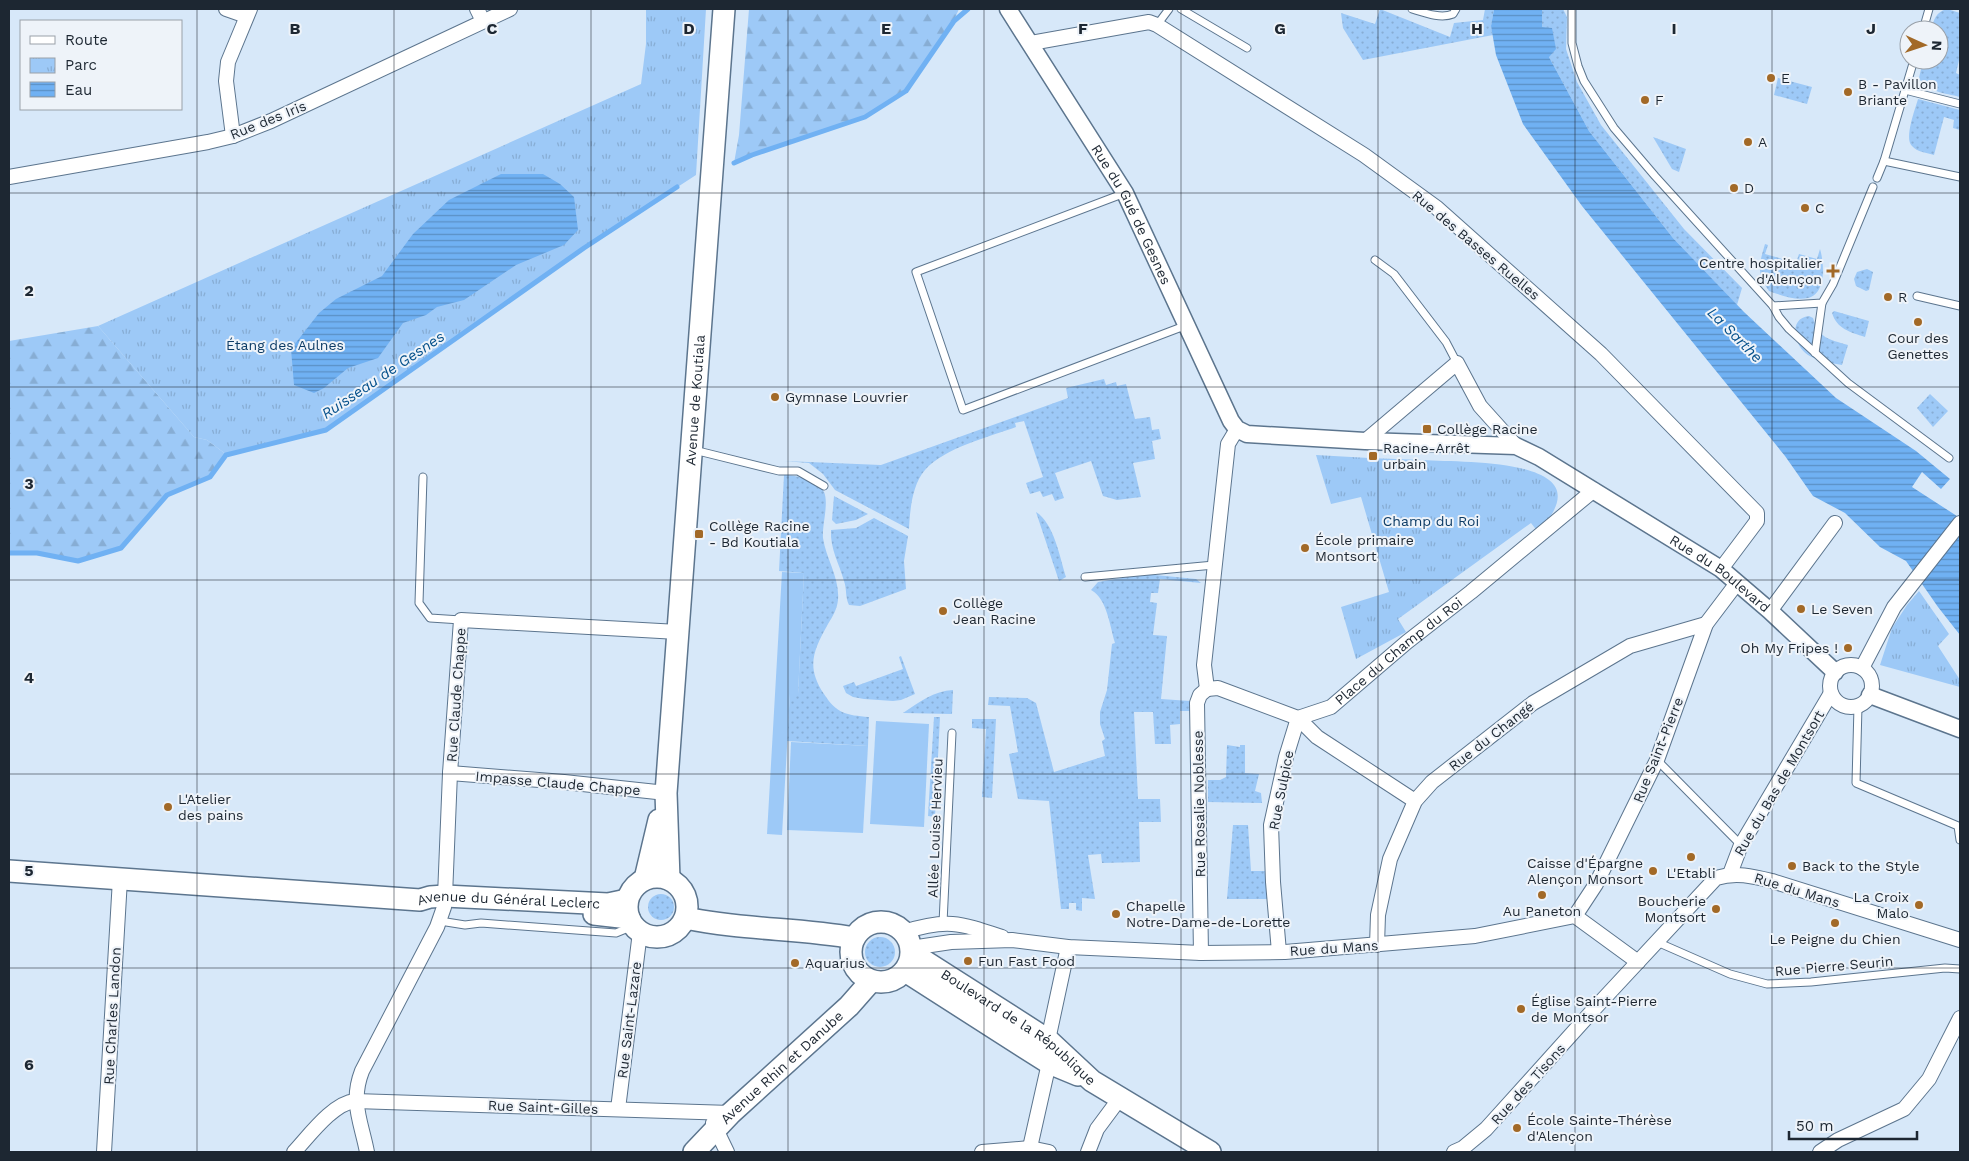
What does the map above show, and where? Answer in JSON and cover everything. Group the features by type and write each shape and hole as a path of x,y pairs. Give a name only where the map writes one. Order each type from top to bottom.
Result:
{"main road":[{"name":"Avenue de Koutiala","path":"669,879 666,793 724,9"},
{"name":"Avenue de Koutiala","path":"646,879 666,793"},
{"name":"Avenue du Général Leclerc","path":"9,871 420,900 429,905 443,908 612,915 632,919"},
{"path":"661,877 669,879 681,888 685,895 687,903 686,918 674,932 666,936 657,938 648,936 632,919 631,891 637,884 646,879 661,877"},
{"path":"686,918 713,924 827,933 854,938"},
{"path":"878,922 896,926 908,951 893,980 886,982 871,981 862,976 855,968 851,953 854,938 860,930 878,922"},
{"name":"Boulevard de la République","path":"908,951 1048,1040 1092,1081"},
{"name":"Boulevard de la République","path":"908,951 1049,1063 1092,1081"},
{"name":"Avenue Rhin et Danube","path":"694,1152 711,1120 731,1113 849,1006 871,981"},
{"path":"1092,1081 1210,1152"}],"street":[{"path":"226,9 248,12 228,62 226,81 233,136"},
{"name":"Rue des Iris","path":"9,177 233,136 272,121 480,15 510,9"},
{"name":"Rue du Gué de Gesnes","path":"1008,9 1125,194 1231,421 1237,429"},
{"path":"1031,43 1149,22 1157,25"},
{"name":"Rue des Basses Ruelles","path":"1157,25 1364,156 1437,208 1601,354 1757,513 1757,521 1721,569"},
{"path":"1365,441 1457,363 1480,406 1516,446"},
{"path":"1415,801 1317,737 1298,718 1218,688 1207,689 1204,665 1228,444 1237,429 1247,434 1365,441 1516,446 1539,456 1594,490"},
{"name":"Rue du Boulevard","path":"1594,490 1721,569 1770,611 1835,672"},
{"name":"Place du Champ du Roi","path":"1298,718 1331,707 1594,490"},
{"path":"1770,611 1835,522"},
{"path":"1862,668 1894,607 1960,523"},
{"name":"Rue Saint-Pierre","path":"1575,916 1596,884 1657,760 1706,624 1737,583"},
{"name":"Rue Claude Chappe","path":"443,908 461,620 678,632"},
{"name":"Rue du Changé","path":"1377,945 1378,915 1390,859 1415,801 1432,782 1533,703 1630,646 1706,624"},
{"path":"1847,665 1862,668 1871,679 1872,690 1870,695 1863,704 1858,706 1851,708 1839,704 1831,693 1830,684 1835,672 1847,665"},
{"name":"Rue Rosalie Noblesse","path":"1201,954 1197,703 1200,695 1207,689"},
{"name":"Rue du Bas de Montsort","path":"1730,874 1741,845 1831,693"},
{"path":"1870,695 1960,729"},
{"name":"Rue Sulpice","path":"1279,952 1273,882 1271,825 1286,757 1298,718"},
{"name":"Impasse Claude Chappe","path":"450,773 564,782 666,793"},
{"path":"1657,942 1705,888 1716,878 1730,874"},
{"name":"Rue du Mans","path":"1730,874 1747,875 1772,881 1960,940"},
{"name":"Rue Charles Landon","path":"104,1152 120,879"},
{"path":"367,1152 355,1101 357,1085 362,1071 443,908"},
{"path":"1575,916 1638,962"},
{"name":"Rue du Mans","path":"908,951 951,942 1012,940 1068,947 1201,954 1279,952 1475,936 1575,916"},
{"name":"Rue Saint-Lazare","path":"618,1109 632,919"},
{"name":"Rue du Mans","path":"908,951 929,924 968,925 1012,940"},
{"name":"Rue des Tisons","path":"1461,1151 1486,1129 1657,942"},
{"path":"1048,1040 1068,947"},
{"path":"1820,1152 1838,1140 1904,1109 1929,1079 1960,1018"},
{"path":"1029,1150 1049,1063"},
{"path":"1088,1152 1098,1129 1120,1098"},
{"path":"294,1152 325,1119 346,1102 355,1101"},
{"name":"Rue Saint-Gilles","path":"355,1101 618,1109 711,1120"},
{"path":"711,1120 728,1152"},
{"path":"982,1152 1029,1150 1049,1152"}],"lane":[{"path":"1157,25 1169,9"},
{"path":"1181,9 1247,48"},
{"path":"1412,9 1447,17 1454,14 1456,9"},
{"path":"1572,9 1572,43 1578,66 1584,81 1614,128 1655,176 1774,306 1788,329 1848,382 1949,458"},
{"path":"1877,178 1884,161 1911,70"},
{"path":"1905,90 1960,104"},
{"path":"1884,161 1960,177"},
{"path":"1816,353 1822,302 1833,284 1873,187"},
{"path":"1125,194 916,272 963,410 1187,325"},
{"path":"1375,260 1394,274 1446,342 1457,363"},
{"path":"1917,296 1960,306"},
{"path":"1774,306 1822,302"},
{"path":"690,449 779,471 798,471 824,486"},
{"path":"423,477 419,603 430,618 461,620"},
{"path":"1085,577 1214,565"},
{"path":"1858,706 1856,783 1958,826 1960,840"},
{"name":"Allée Louise Hervieu","path":"943,923 952,733"},
{"path":"1657,760 1741,845"},
{"name":"Rue Pierre Seurin","path":"1657,942 1730,974 1767,984 1810,982 1945,968 1960,969"}],"green space":[{"name":"Étang des Aulnes","path":"646,9 706,9 696,175 584,248 326,430 227,455 207,440 194,437 98,326 641,84 646,44"},
{"path":"749,9 959,9 954,20 907,90 865,117 752,155 734,163 739,135"},
{"path":"1380,9 1450,37 1454,23 1483,20 1485,9 1494,9 1491,26 1493,35 1363,60 1343,28 1341,13 1375,24"},
{"path":"1542,9 1563,9 1567,17 1566,49 1577,82 1601,125 1684,229 1742,288 1737,305 1673,238 1589,131 1549,57 1542,27"},
{"path":"1947,9 1960,13 1960,56 1956,73 1960,75 1960,97 1932,89 1922,83 1919,78 1921,70 1949,70 1949,20 1934,20 1940,12"},
{"path":"1778,78 1812,87 1807,104 1774,95"},
{"path":"1918,99 1960,110 1960,130 1953,128 1954,120 1944,117 1934,155 1917,150 1910,142 1911,124"},
{"path":"1653,137 1686,149 1679,172 1672,169"},
{"path":"1765,244 1768,245 1765,254 1796,263 1799,254 1817,259 1820,249 1823,276 1821,284 1814,295 1798,299 1769,291 1760,273 1761,258"},
{"path":"1867,269 1873,272 1869,290 1866,291 1856,286 1854,279 1857,272"},
{"path":"1834,311 1869,321 1865,337 1849,331 1837,323 1832,313"},
{"path":"1809,316 1813,318 1819,330 1826,337 1848,345 1842,365 1824,362 1803,351 1795,333 1796,327 1802,318"},
{"path":"98,326 194,437 207,440 227,455 210,476 167,495 121,548 78,561 37,552 9,553 9,341"},
{"path":"1104,379 1106,385 1116,382 1117,386 1126,384 1135,419 1150,417 1152,430 1159,429 1161,439 1152,441 1155,459 1133,463 1141,497 1117,500 1103,496 1091,461 1055,473 1064,498 1055,501 1052,494 1043,497 1040,491 1030,494 1026,483 1043,477 1024,421 1015,423 1016,427 955,449 933,462 925,470 914,490 909,529 835,490 823,474 809,463 784,461 881,465 1068,398 1066,388"},
{"path":"1930,394 1948,411 1933,427 1917,408"},
{"name":"Champ du Roi","path":"1316,455 1506,465 1537,473 1549,480 1555,486 1557,500 1552,514 1538,532 1531,523 1398,619 1406,632 1356,659 1341,607 1389,592 1361,497 1331,504"},
{"path":"784,475 800,477 811,481 824,492 826,502 823,538 837,584 838,600 837,606 815,651 813,667 818,684 833,706 848,714 869,717 868,746 787,741 790,693 798,694 804,573 779,571"},
{"path":"834,496 868,514 856,520 836,524 832,520"},
{"path":"1036,512 1047,524 1056,541 1066,577 1059,581"},
{"path":"874,518 908,536 904,561 906,589 860,606 849,605 845,584 833,550 831,530 856,528"},
{"path":"782,572 804,573 798,694 790,694 782,835 767,834"},
{"path":"1145,574 1196,579 1201,583 1160,579 1158,593 1151,593 1150,602 1157,603 1153,635 1167,636 1161,699 1190,701 1190,711 1180,711 1180,724 1170,725 1171,744 1155,744 1153,712 1134,712 1138,799 1160,799 1161,822 1139,822 1140,862 1102,863 1101,854 1088,855 1095,899 1082,898 1082,911 1076,910 1076,903 1069,903 1069,909 1061,909 1049,801 1018,799 1009,754 1018,752 1010,706 988,705 989,697 1027,698 1036,703 1054,772 1105,756 1102,741 1105,739 1100,724 1100,712 1107,690 1112,644 1115,643 1101,599 1091,590 1098,582"},
{"path":"1919,591 1949,634 1938,646 1960,680 1960,687 1880,665 1892,628"},
{"path":"901,656 915,694 893,701 864,699 853,697 846,693 843,686 854,682 856,686 903,669 899,657"},
{"path":"953,690 952,714 903,713 933,695"},
{"path":"934,717 940,717 935,817 928,816"},
{"path":"972,719 996,719 992,798 982,797 986,729 972,728"},
{"path":"876,721 929,724 924,827 870,824"},
{"path":"791,742 868,746 863,833 787,830"},
{"path":"1227,745 1240,747 1240,745 1245,745 1245,773 1259,774 1255,791 1261,793 1262,803 1208,802 1208,780 1220,780 1226,777"},
{"path":"1233,825 1248,825 1251,871 1269,871 1271,899 1227,899"},
{"path":"661,894 670,898 674,907 670,916 661,920 652,916 648,907 652,898"},
{"path":"880,937 891,941 895,952 891,963 880,967 869,963 865,952 869,941"}],"water":[{"name":"La Sarthe","path":"1494,9 1542,9 1542,27 1552,28 1556,49 1549,57 1589,131 1673,238 1744,312 1836,398 1916,451 1950,479 1941,489 1922,472 1912,487 1960,518 1960,635 1906,561 1880,547 1845,513 1813,496 1785,456 1582,206 1523,124 1496,55 1491,26"},
{"name":"Étang des Aulnes","path":"501,174 543,174 560,184 574,197 578,230 564,245 516,265 464,300 437,307 426,315 403,323 378,358 348,368 324,388 314,393 294,385 291,349 319,313 336,299 382,276 413,234 449,200"}],"waterway":[{"name":"Ruisseau de Gesnes","path":"734,163 752,155 865,117 906,91 954,21 968,9"},
{"name":"Ruisseau de Gesnes","path":"9,553 37,553 78,561 121,548 167,495 210,477 226,455 326,430 584,248 677,187"}],"place":[{"name":"E","path":"1771,78"},
{"name":"B - Pavillon Briante","path":"1848,92"},
{"name":"F","path":"1645,100"},
{"name":"A","path":"1748,142"},
{"name":"D","path":"1734,188"},
{"name":"C","path":"1805,208"},
{"name":"Centre hospitalier d'Alençon","path":"1833,271"},
{"name":"R","path":"1888,297"},
{"name":"Cour des Genettes","path":"1918,322"},
{"name":"Gymnase Louvrier","path":"775,397"},
{"name":"Collège Racine","path":"1427,429"},
{"name":"Racine-Arrêt urbain","path":"1373,456"},
{"name":"Collège Racine - Bd Koutiala","path":"699,534"},
{"name":"École primaire Montsort","path":"1305,548"},
{"name":"Le Seven","path":"1801,609"},
{"name":"Collège Jean Racine","path":"943,611"},
{"name":"Oh My Fripes !","path":"1848,648"},
{"name":"L'Atelier des pains","path":"168,807"},
{"name":"L'Etabli","path":"1691,857"},
{"name":"Back to the Style","path":"1792,866"},
{"name":"Caisse d'Épargne Alençon Monsort","path":"1653,871"},
{"name":"Au Paneton","path":"1542,895"},
{"name":"La Croix Malo","path":"1919,905"},
{"name":"Boucherie Montsort","path":"1716,909"},
{"name":"Chapelle Notre-Dame-de-Lorette","path":"1116,914"},
{"name":"Le Peigne du Chien","path":"1835,923"},
{"name":"Fun Fast Food","path":"968,961"},
{"name":"Aquarius","path":"795,963"},
{"name":"Église Saint-Pierre de Montsor","path":"1521,1009"},
{"name":"École Sainte-Thérèse d'Alençon","path":"1517,1128"}]}
